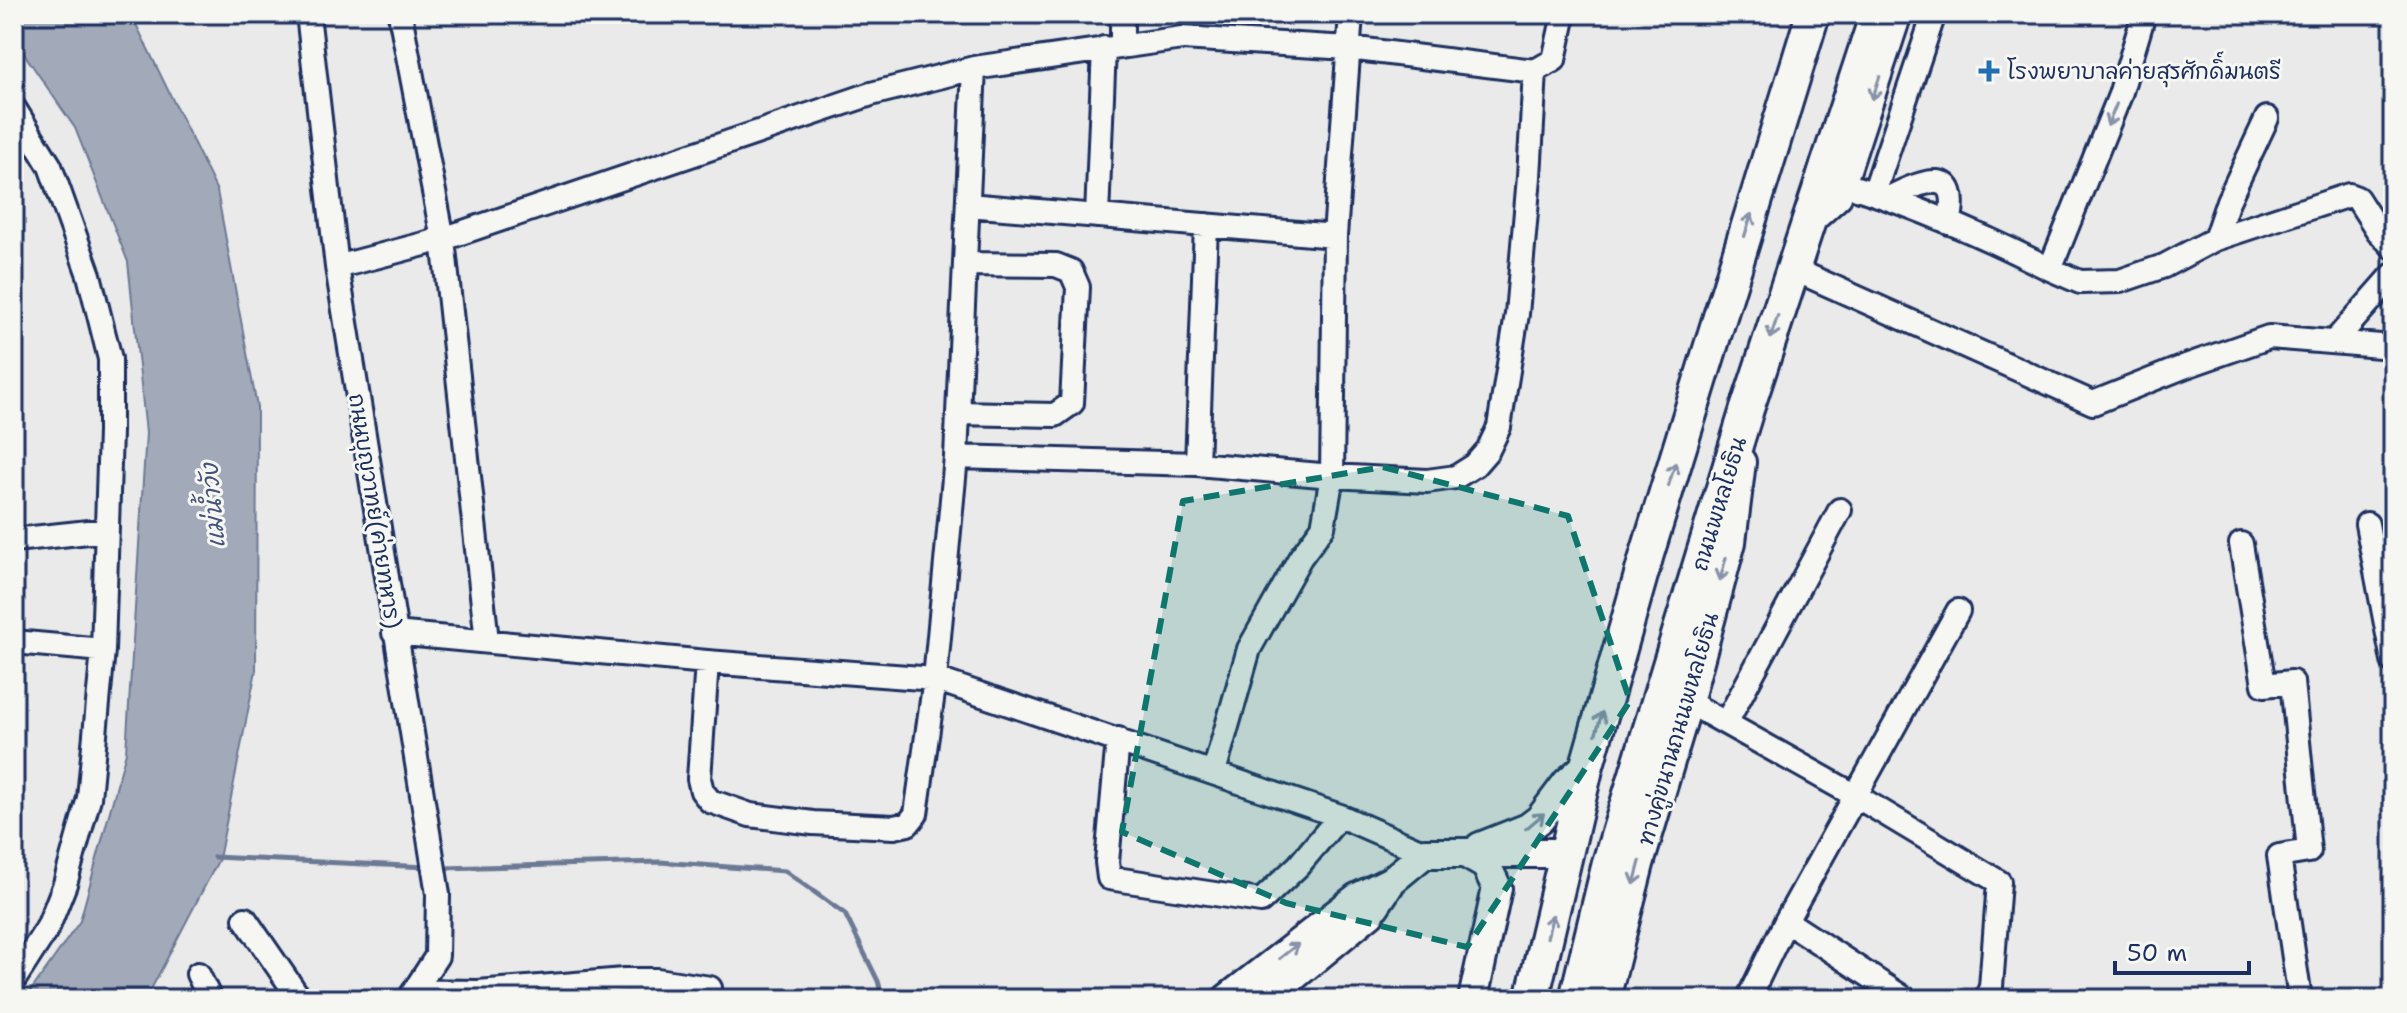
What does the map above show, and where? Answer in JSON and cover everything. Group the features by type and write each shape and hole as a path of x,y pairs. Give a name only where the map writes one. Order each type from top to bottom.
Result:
{"highway":[{"path":"1532,999 1587,765 1647,554 1813,14"},
{"name":"ถนนพหลโยธิน","path":"1576,999 1609,863 1747,409 1877,14"},
{"path":"1567,853 1609,863"}],"main road":[{"name":"ทางคู่ขนานถนนพหลโยธิน","path":"1605,999 1639,864 1688,702 1731,542 1747,409"},
{"path":"1465,853 1528,828 1540,819 1567,783 1587,765"},
{"path":"1227,999 1357,898 1391,881 1425,853 1567,853"},
{"path":"1465,853 1486,865 1497,888 1473,999"},
{"path":"1266,999 1370,913 1391,881"}],"street":[{"name":"ถนนบุญวาทย์(ค่ายทหาร)","path":"308,14 337,267 438,894 437,956 412,995"},
{"path":"400,14 443,239 487,641"},
{"path":"1097,216 1113,47 1122,14"},
{"path":"1214,772 1249,649 1300,558 1323,527 1332,476 1335,236 1351,14"},
{"path":"337,267 443,239 871,94 974,68 1182,38 1349,48 1535,71 1554,60 1564,14"},
{"path":"1809,225 1840,197 1900,14"},
{"path":"1882,196 1934,14"},
{"path":"2050,269 2120,95 2144,14"},
{"path":"707,662 699,779 702,791 710,801 750,815 813,823 894,827 908,824 916,814 935,679 956,457 974,68"},
{"path":"956,457 1197,464 1427,481 1456,477 1475,465 1488,450 1499,427 1517,314 1535,71"},
{"path":"14,109 50,166 73,224 102,320 110,359 103,650 89,798 78,842 48,927 14,980"},
{"path":"2215,239 2228,201 2267,118"},
{"path":"1882,196 1927,181 1940,183 1949,188 1953,196 1949,223"},
{"path":"1844,184 1949,223 2080,282 2120,281 2164,266 2215,239 2352,195 2393,247"},
{"path":"968,205 1335,236"},
{"path":"1197,464 1206,225"},
{"path":"958,413 1055,415 1072,403 1078,287 1071,271 1056,265 965,264"},
{"path":"1793,269 2093,403 2269,337 2393,347"},
{"path":"2334,342 2393,275"},
{"path":"1726,723 1840,510"},
{"path":"2367,524 2393,661"},
{"path":"14,540 107,530"},
{"path":"2241,544 2264,685 2292,682 2309,851 2279,856 2300,999"},
{"path":"1748,999 1786,921 1958,611"},
{"path":"394,633 935,679 1340,816 1425,853"},
{"path":"14,642 103,650"},
{"path":"1688,702 1856,796 1999,882 1991,987 1986,999"},
{"path":"1118,739 1107,862 1109,878 1261,901 1298,866 1340,816"},
{"path":"245,919 300,999"},
{"path":"1786,921 1905,999"},
{"path":"198,974 210,999"},
{"path":"412,995 479,995 606,980 657,990 710,988"}],"highlighted area":[{"path":"1383,467 1568,516 1630,701 1467,947 1286,903 1122,832 1183,501"}],"water":[{"name":"แม่น้ำวัง","path":"14,14 131,14 217,191 257,407 256,670 219,859 146,999 25,999 80,921 126,752 146,433 128,262 75,128 14,39"}],"waterway":[{"path":"214,857 428,867"},
{"path":"442,868 660,862 785,871 845,914 878,981 883,999"}],"place":[{"name":"โรงพยาบาลค่ายสุรศักดิ์มนตรี","path":"1989,71"}]}
